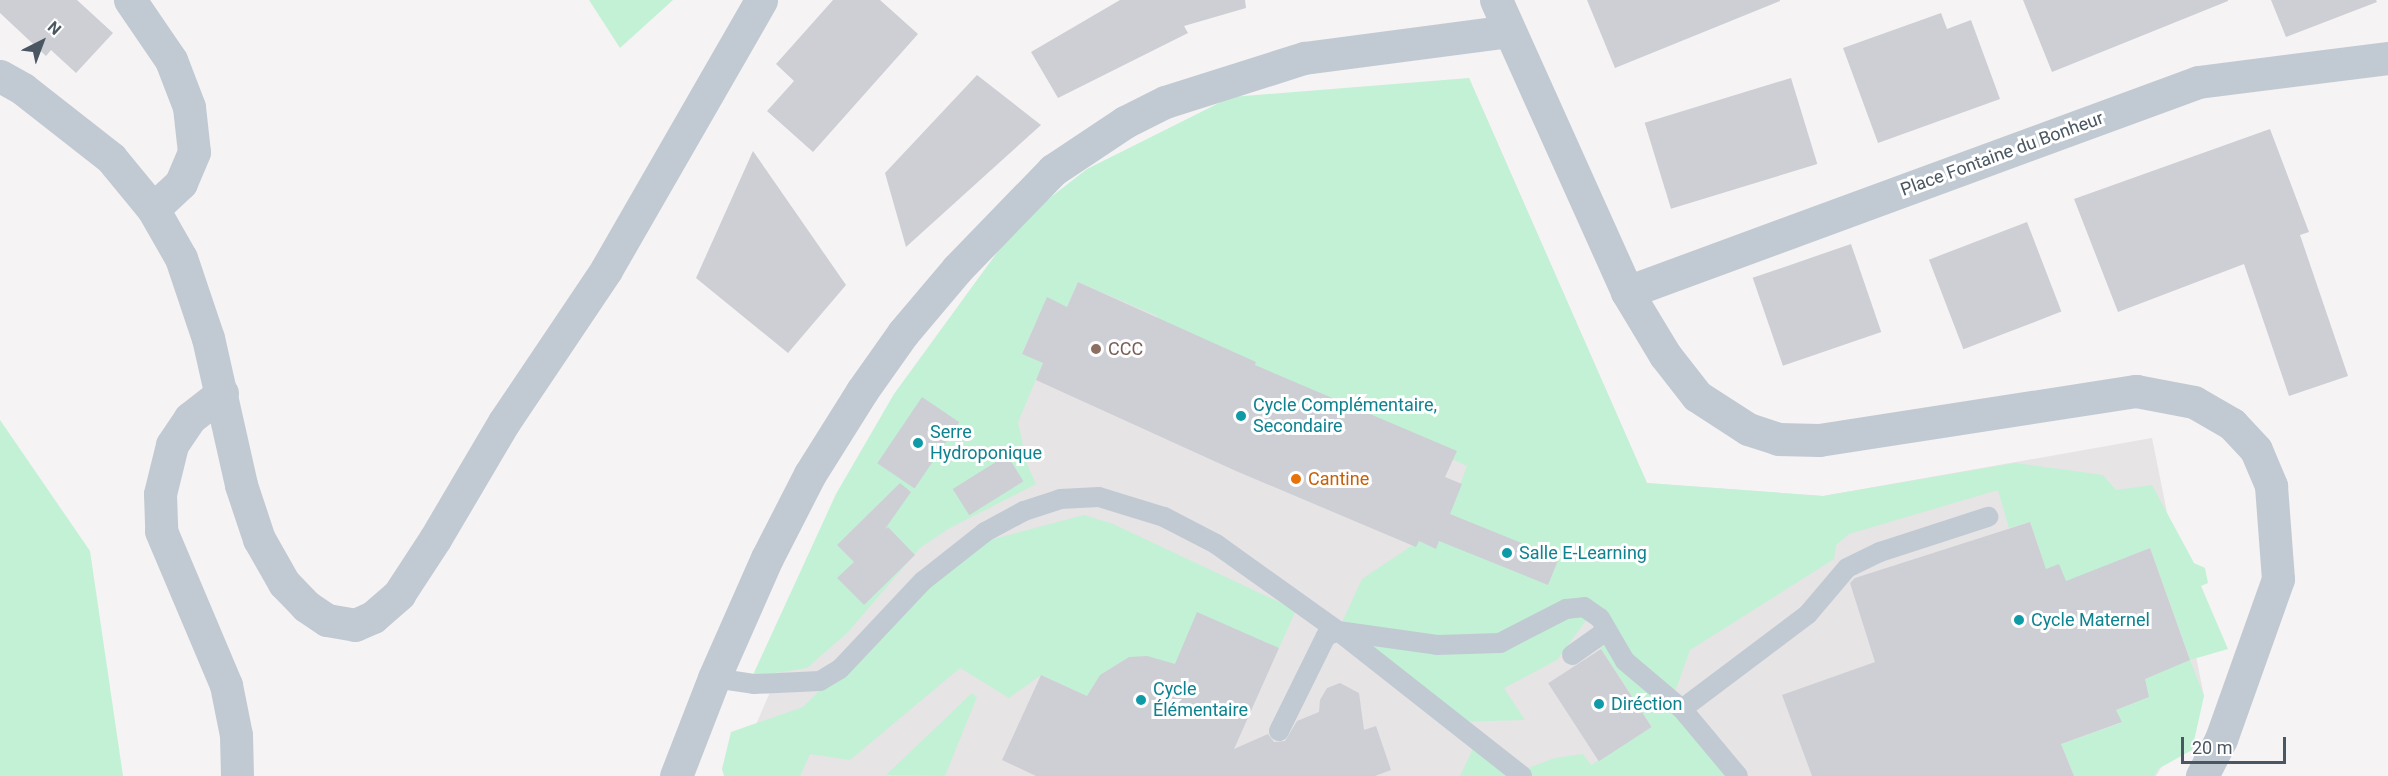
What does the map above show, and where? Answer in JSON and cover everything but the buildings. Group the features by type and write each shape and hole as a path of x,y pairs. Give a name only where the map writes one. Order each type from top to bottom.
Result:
{"street":[{"path":"130,0 171,60 189,107 194,152 181,183 153,209"},
{"path":"0,76 23,89 111,158 153,209 180,258 222,393 244,496 259,539 284,583 306,606 327,620 355,625 373,617 399,594 504,422 606,270 761,0"},
{"path":"1496,0 1627,292 1665,355 1697,396 1748,429 1778,439 1819,440 2136,391 2194,402 2232,424 2256,450 2271,486 2278,579 2221,739 2202,776"},
{"path":"676,776 714,678 810,474 862,391 903,333 957,269 1053,170 1125,122 1165,102 1294,61 1508,31"},
{"name":"Place Fontaine du Bonheur","path":"1627,292 2198,82 2388,58"},
{"path":"222,393 190,418 172,445 160,494 160,531 226,685 236,735 237,776"}],"lane":[{"path":"714,678 754,684 820,681 840,669 923,582 985,532 1024,511 1060,499 1099,497 1164,517 1215,544 1338,631 1522,776"},
{"path":"1682,709 1808,614 1847,568 1880,552 1988,517"},
{"path":"1279,731 1326,636 1338,631 1437,645 1500,643 1574,606 1593,611 1625,661 1682,709 1738,776"},
{"path":"1572,655 1606,630"}],"shaded area":[{"path":"1469,78 1647,483 1823,496 2152,438 2204,696 2156,776 734,776 851,503 1048,213"}],"green space":[{"path":"589,0 673,0 620,48"},
{"path":"1469,78 1647,483 1823,496 2015,463 2103,475 2116,490 2152,485 2194,563 2205,568 2208,583 2201,586 2228,649 2190,660 2204,696 2192,750 2158,769 2154,776 2074,776 2061,744 2121,723 2116,710 2149,697 2145,679 2190,659 2150,548 2052,587 2030,522 2009,528 1998,490 1849,534 1836,545 1834,559 1690,650 1672,700 1738,776 1460,776 1475,744 1517,772 1555,758 1583,754 1591,765 1652,727 1600,647 1593,611 1557,660 1504,688 1525,720 1451,722 1338,631 1362,579 1419,541 1436,548 1467,466 1153,326 1157,316 1078,282 1067,307 1047,298 1022,353 1043,363 1018,422 1027,464 1036,484 948,529 920,548 848,632 807,668 752,677 836,494 894,394 1020,221 1087,169 1231,97"},
{"path":"0,420 90,551 123,776 0,776"},
{"path":"1084,515 1113,524 1296,610 1279,648 1179,671 1164,661 1129,657 1100,675 1090,691 1087,708 1076,691 1041,675 1009,698 960,668 850,760 810,754 800,776 724,776 722,769 731,732 803,707 928,584 986,541"},
{"path":"972,693 977,697 945,776 886,775"}],"place":[{"name":"CCC","path":"1096,349"},
{"name":"Cycle Complémentaire, Secondaire","path":"1241,416"},
{"name":"Serre Hydroponique","path":"918,443"},
{"name":"Cantine","path":"1296,479"},
{"name":"Salle E-Learning","path":"1507,553"},
{"name":"Cycle Maternel","path":"2019,620"},
{"name":"Cycle Élémentaire","path":"1141,700"},
{"name":"Diréction","path":"1599,704"}]}
